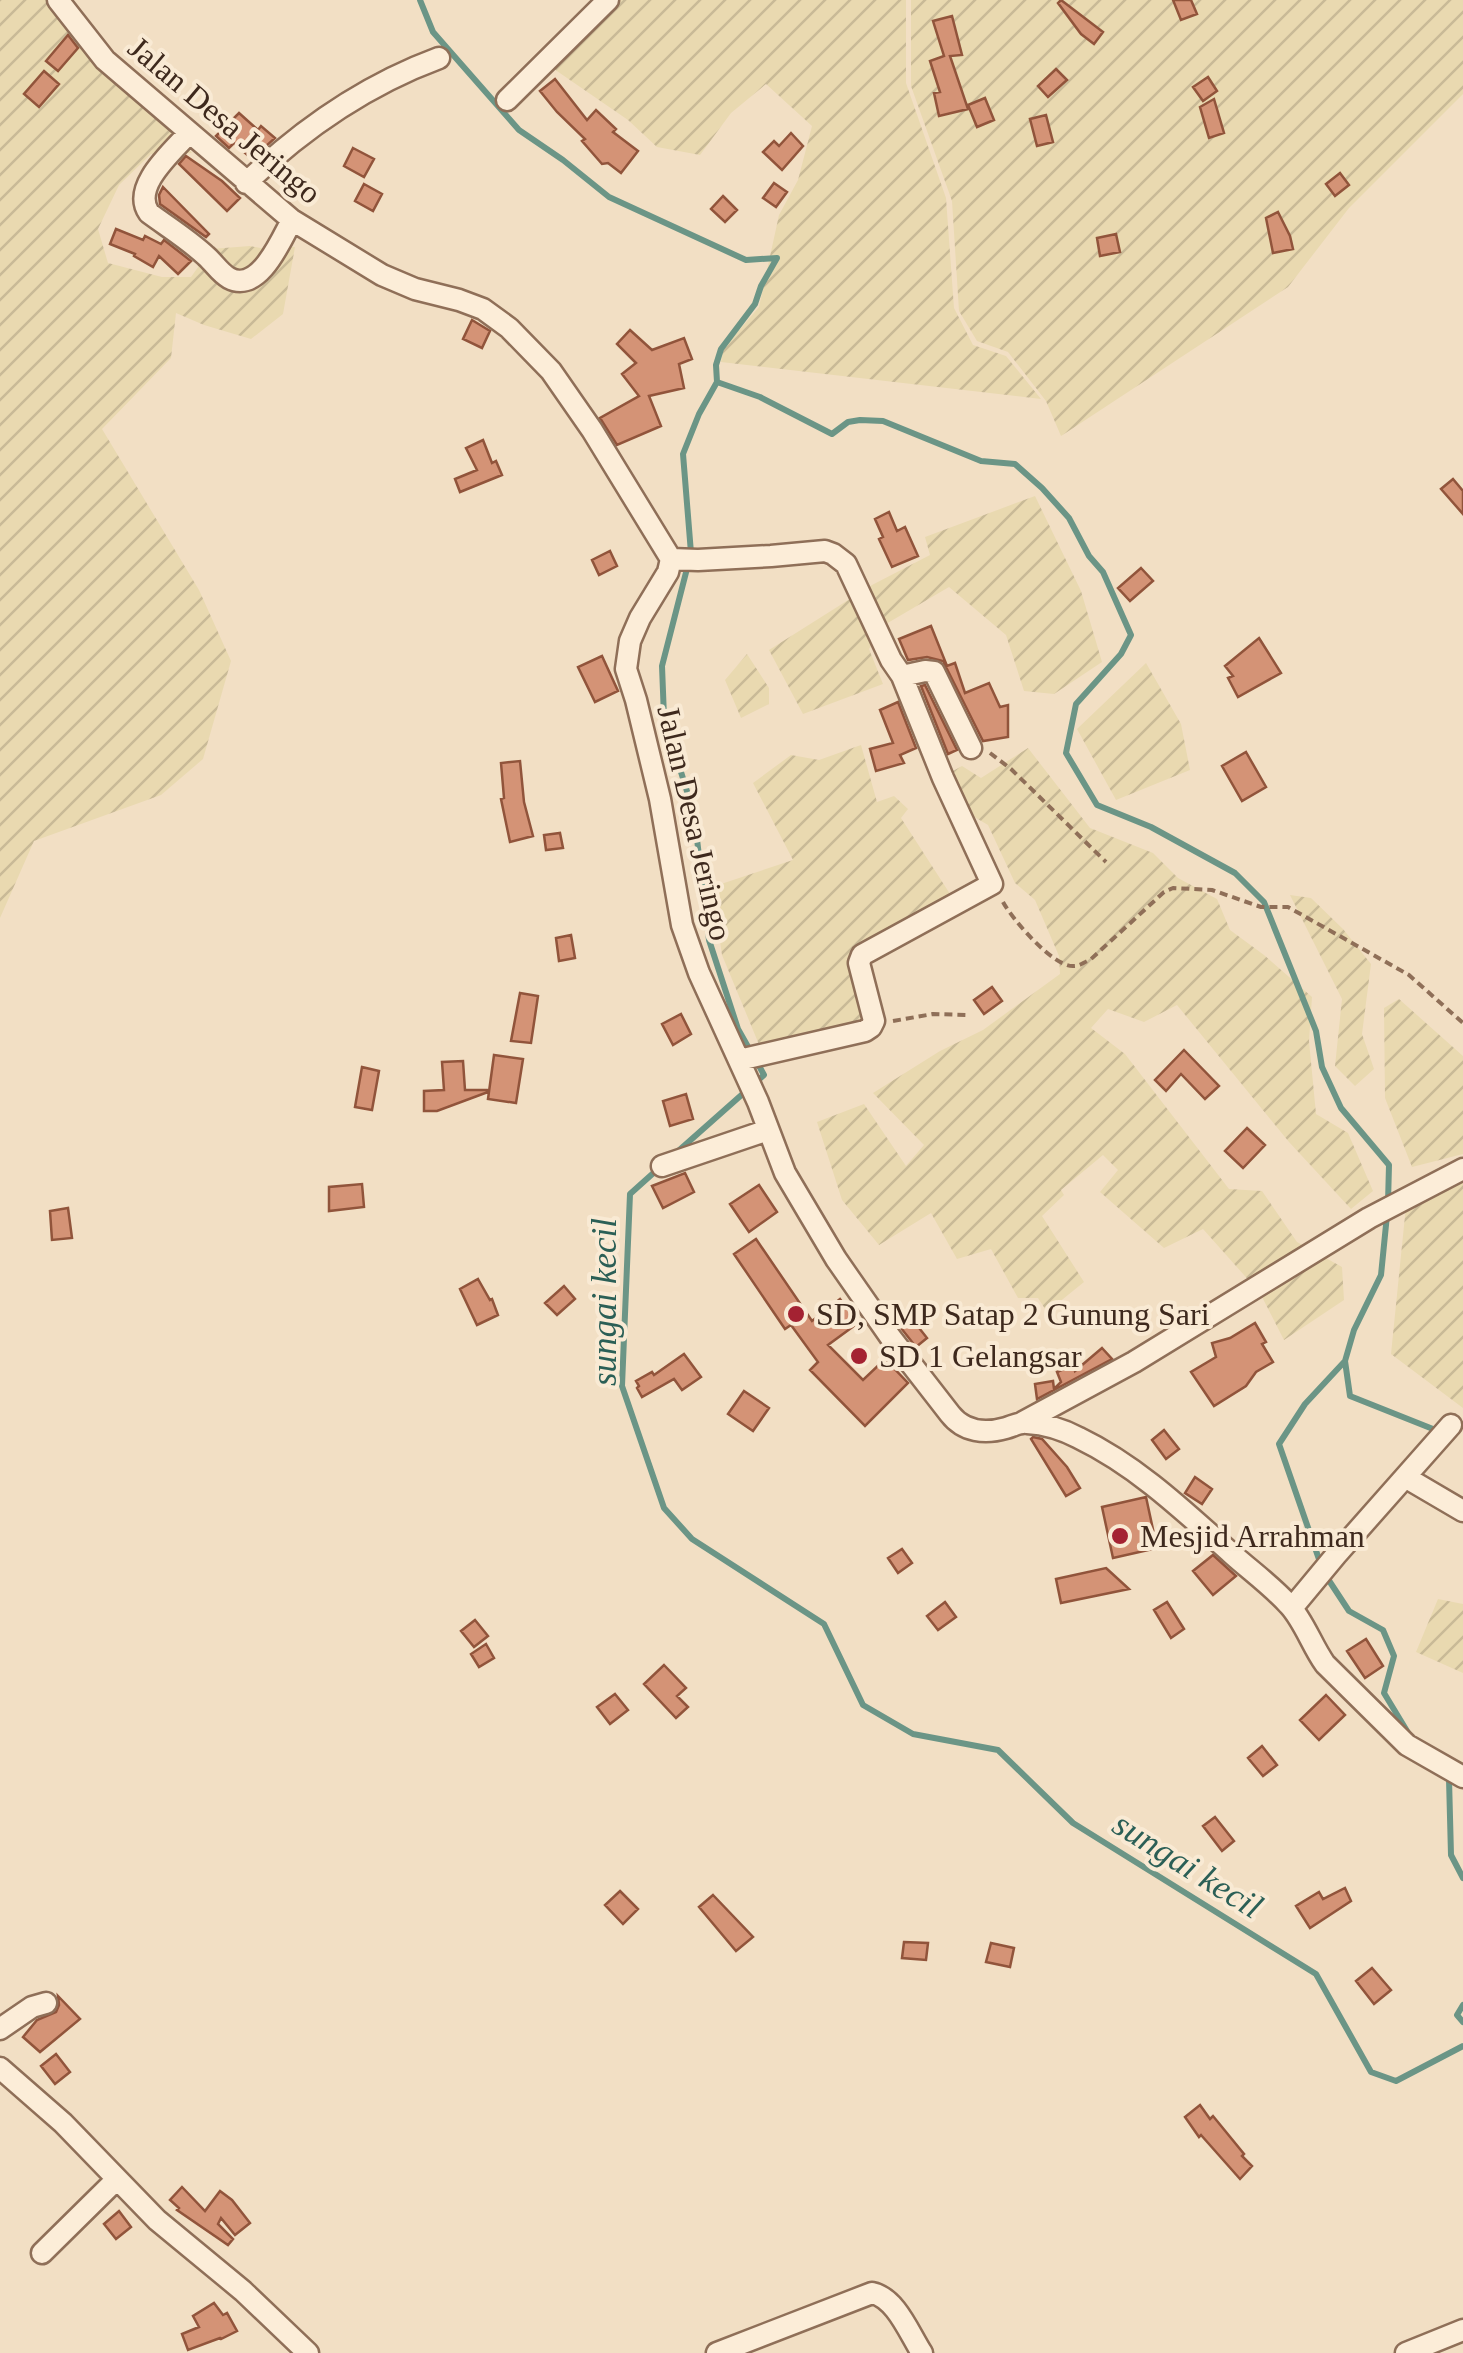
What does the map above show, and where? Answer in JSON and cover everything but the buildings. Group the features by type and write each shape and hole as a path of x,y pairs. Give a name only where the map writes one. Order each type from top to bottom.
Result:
{"street":[{"name":"Jalan Desa Jeringo","path":"58,0 106,60 292,220 382,274 415,289 482,309 510,328 551,371 592,430 671,559 668,572 630,641 626,669 660,799 682,925 699,973 748,1060 758,1102 786,1173 836,1259 958,1424 985,1431 1023,1422 1056,1428 1120,1460 1152,1483 1292,1608 1325,1664 1407,1745 1463,1777"},
{"path":"507,100 608,0"},
{"path":"246,182 326,116 404,72 439,58"},
{"path":"188,134 150,180 143,196 150,214 207,257 225,276 238,281 252,278 266,265 292,220"},
{"path":"671,559 825,551 846,564 902,676 992,884 862,955 859,963 874,1021 871,1028 748,1060"},
{"path":"902,676 934,672 971,748"},
{"path":"662,1166 768,1130"},
{"path":"1023,1422 1134,1362 1369,1218 1463,1169"},
{"path":"1292,1608 1451,1425"},
{"path":"1405,1478 1463,1511"},
{"path":"0,2029 32,2007 46,2003"},
{"path":"0,2068 64,2122 157,2220 242,2290 308,2353"},
{"path":"42,2253 118,2179"},
{"path":"718,2353 876,2294 888,2300 922,2353"},
{"path":"1406,2353 1463,2330"}],"path":[{"path":"971,748 1002,760 1106,862"},
{"path":"992,884 1012,918 1060,963 1074,966 1090,960 1147,906 1174,888 1212,890 1261,907 1288,907 1409,975 1463,1023"},
{"path":"874,1021 892,1022 933,1014 966,1015"}],"shaded area":[{"path":"0,0 62,0 192,153 151,154 119,185 98,229 108,263 162,277 191,277 211,249 250,246 282,252 277,246 295,247 283,314 251,339 176,313 171,358 102,429 199,590 231,661 203,759 161,795 34,841 0,918"},
{"path":"615,0 906,0 906,83 946,198 954,308 973,345 1006,356 1041,399 721,362 723,349 759,307 779,215 798,180 812,126 766,84 731,113 700,155 657,147 628,120 554,69 554,62"},
{"path":"911,0 1463,0 1463,94 1349,208 1288,287 1061,436 1046,401 1008,352 977,341 959,311 952,201 911,86"},
{"path":"1035,496 1081,591 1102,662 1054,694 1024,691 1006,635 949,587 886,624 869,649 883,684 803,714 769,650 872,585 930,555 925,537"},
{"path":"747,654 769,688 769,704 741,718 725,680"},
{"path":"1146,663 1181,724 1190,770 1116,800 1077,729"},
{"path":"861,745 877,802 894,796 908,809 901,818 952,897 863,945 866,1013 853,1028 760,1047 722,955 712,887 793,860 753,783 791,755 819,760"},
{"path":"1028,748 1090,828 1153,853 1178,878 1217,899 1230,930 1312,997 1309,1041 1316,1114 1348,1133 1373,1191 1351,1209 1289,1142 1177,1005 1144,1022 1108,1009 1091,1028 1125,1054 1229,1189 1262,1191 1297,1242 1342,1267 1344,1300 1284,1340 1260,1293 1203,1229 1164,1248 1100,1192 1118,1170 1103,1155 1061,1190 1064,1195 1042,1216 1084,1282 1047,1312 1038,1298 1018,1298 991,1249 957,1259 931,1213 879,1245 842,1200 817,1122 864,1104 906,1166 924,1145 873,1093 940,1051 983,1030 1060,974 1059,956 1035,900 1015,883 988,825 961,809 944,776 962,766 981,778"},
{"path":"1290,895 1311,898 1371,964 1362,1034 1374,1069 1355,1086 1335,1066 1342,999"},
{"path":"1399,999 1463,1056 1463,1154 1412,1167 1385,1098 1384,1008"},
{"path":"1463,1177 1463,1408 1391,1354 1406,1206"},
{"path":"1438,1599 1463,1604 1463,1673 1416,1652"}],"waterway":[{"path":"420,0 433,32 519,130 609,197 746,260 777,258 755,304 721,349 716,365 717,382 760,397 832,434 848,422 883,421 981,461 1015,464 1069,518 1089,556 1103,572 1131,635 1121,654 1076,704 1066,753 1097,805 1151,827 1235,873 1264,902 1316,1031 1322,1067 1341,1108 1389,1165 1388,1203"},
{"name":"sungai kecil","path":"717,382 683,454 691,553 662,666 664,717 694,814 709,940 738,1029 751,1052"},
{"name":"sungai kecil","path":"676,1153 764,1075 757,1062"},
{"name":"sungai kecil","path":"659,1168 630,1194 622,1386 664,1508 692,1539 824,1624 863,1705 913,1734 998,1750 1073,1823 1316,1974 1371,2072 1396,2081 1463,2046"},
{"path":"1321,1565 1279,1444 1305,1404 1345,1361 1354,1330 1381,1275 1387,1215"},
{"path":"1345,1361 1350,1396 1438,1431"},
{"path":"1326,1576 1349,1611 1383,1630 1394,1656 1384,1693 1410,1736"},
{"path":"1444,1775 1449,1779 1451,1855 1463,1878"},
{"path":"1463,2005 1457,2015 1463,2022"}],"place":[{"name":"SD, SMP Satap 2 Gunung Sari","path":"796,1314"},
{"name":"SD 1 Gelangsar","path":"859,1356"},
{"name":"Mesjid Arrahman","path":"1120,1536"}]}
